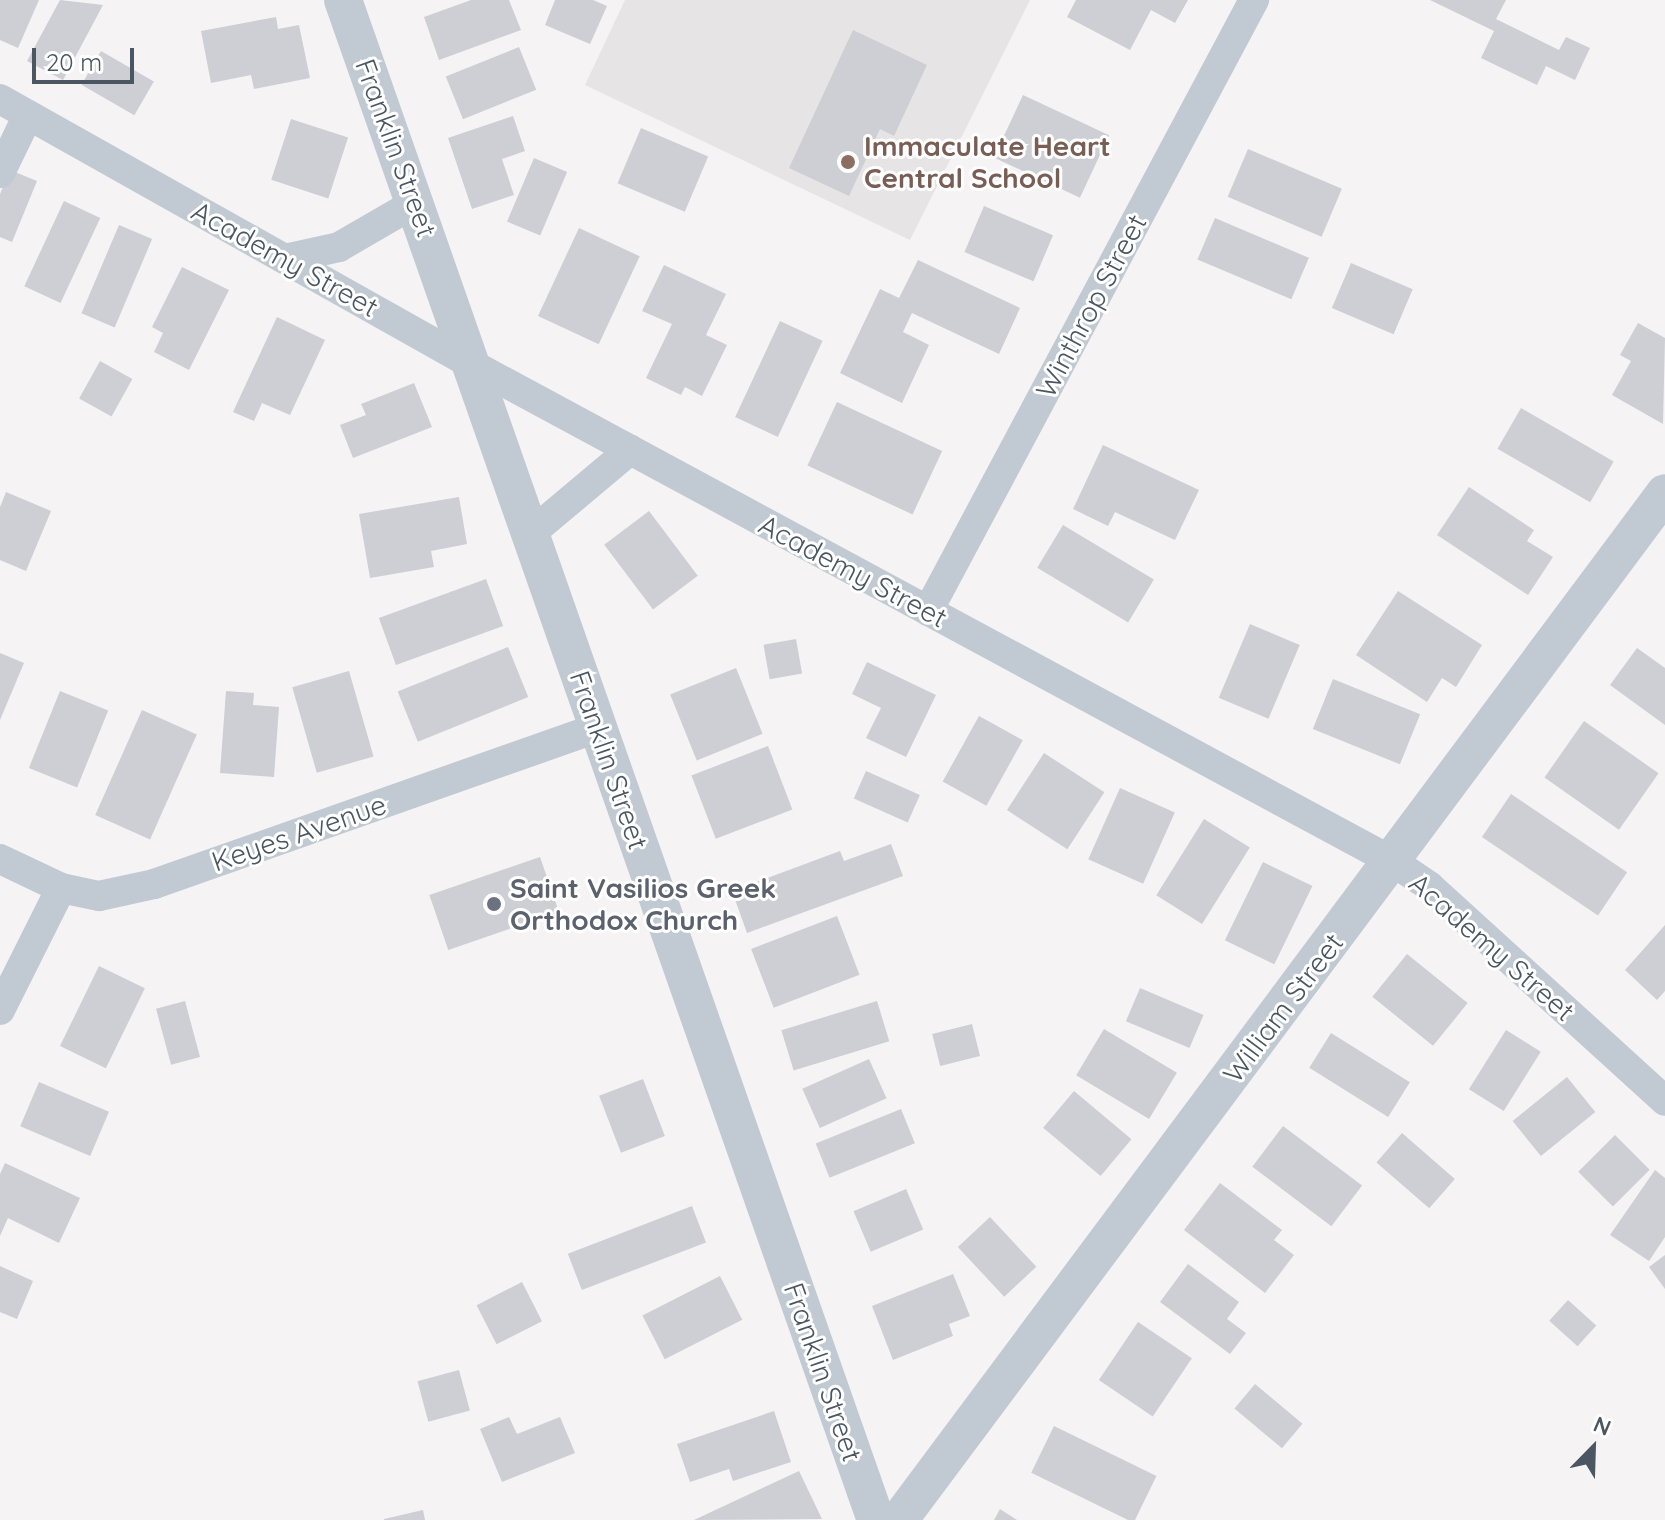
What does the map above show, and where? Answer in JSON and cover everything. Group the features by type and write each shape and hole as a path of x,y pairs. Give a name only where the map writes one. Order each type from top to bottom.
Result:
{"street":[{"name":"Franklin Street","path":"343,0 876,1520"},
{"name":"Winthrop Street","path":"928,611 1254,0"},
{"name":"Academy Street","path":"0,99 473,365 1392,861 1429,886 1665,1101"},
{"path":"0,173 28,115"},
{"path":"285,259 339,247 415,203"},
{"path":"530,534 630,450"},
{"name":"William Street","path":"899,1520 1665,493"},
{"name":"Keyes Avenue","path":"0,859 61,888 99,896 154,884 597,728"},
{"path":"0,1010 61,888"}],"shaded area":[{"name":"Immaculate Heart Central School","path":"625,0 1030,0 910,240 585,85"}],"building":[{"path":"0,0 39,0 18,48 0,40"},
{"path":"60,0 103,5 63,80 27,61"},
{"path":"471,0 509,0 521,30 439,60 424,17"},
{"path":"555,0 593,0 607,6 590,44 545,25"},
{"path":"1076,0 1188,0 1175,23 1151,10 1130,50 1067,17"},
{"path":"1430,0 1506,0 1496,19 1559,50 1566,37 1590,48 1575,80 1546,66 1537,85 1481,58 1494,31"},
{"path":"276,17 278,29 299,25 310,78 254,89 251,75 211,83 201,31"},
{"path":"853,30 927,65 894,136 880,129 849,196 789,168"},
{"path":"519,47 536,90 463,119 446,77"},
{"path":"101,51 154,82 134,115 82,85"},
{"path":"1023,95 1109,135 1080,198 994,158"},
{"path":"513,116 525,151 502,159 514,195 472,209 448,138"},
{"path":"291,119 348,138 328,198 271,180"},
{"path":"641,128 708,157 685,212 618,183"},
{"path":"1248,149 1342,189 1322,237 1228,197"},
{"path":"534,158 567,172 540,236 507,222"},
{"path":"10,170 37,181 12,242 0,237 0,194"},
{"path":"64,201 100,218 61,303 24,286"},
{"path":"984,206 1053,235 1034,281 964,252"},
{"path":"1215,218 1309,258 1291,299 1197,259"},
{"path":"119,225 152,239 115,327 81,313"},
{"path":"579,228 640,256 599,344 538,316"},
{"path":"918,260 1020,308 999,354 912,313 903,332 929,345 902,403 840,373 880,289 899,298"},
{"path":"1351,263 1413,289 1394,334 1332,308"},
{"path":"664,265 726,294 706,335 727,345 702,396 685,387 681,395 646,378 672,324 642,311"},
{"path":"182,267 229,290 189,370 154,352 163,333 152,327"},
{"path":"277,317 325,340 290,415 262,403 254,421 233,412"},
{"path":"780,321 823,341 778,437 735,417"},
{"path":"1638,323 1665,338 1663,424 1612,395 1631,361 1620,355"},
{"path":"100,361 132,379 112,417 79,399"},
{"path":"414,383 432,427 353,458 340,425 366,415 361,404"},
{"path":"837,402 942,451 913,514 807,465"},
{"path":"1521,408 1614,462 1590,502 1498,449"},
{"path":"1103,445 1199,490 1175,540 1115,512 1108,526 1073,509"},
{"path":"1469,487 1534,530 1527,541 1553,557 1528,595 1437,535"},
{"path":"6,492 51,511 26,571 0,560 0,507"},
{"path":"459,497 467,544 431,551 434,567 370,578 359,514"},
{"path":"649,511 698,576 653,609 604,545"},
{"path":"1063,525 1154,580 1128,622 1037,568"},
{"path":"486,579 503,626 396,665 379,618"},
{"path":"1398,591 1482,645 1456,687 1442,678 1427,702 1356,655"},
{"path":"1250,624 1300,645 1268,719 1219,698"},
{"path":"796,639 802,673 770,679 764,645"},
{"path":"508,647 528,697 418,742 398,692"},
{"path":"1637,648 1665,668 1665,725 1610,685"},
{"path":"0,653 24,663 0,720"},
{"path":"867,662 936,695 906,757 866,738 881,708 852,694"},
{"path":"736,668 763,734 697,760 670,695"},
{"path":"349,671 374,757 317,773 292,687"},
{"path":"1333,679 1420,714 1400,764 1313,729"},
{"path":"60,691 108,710 77,787 29,768"},
{"path":"226,691 254,693 253,705 279,707 274,777 220,773"},
{"path":"142,710 197,734 150,839 95,815"},
{"path":"979,716 1023,740 986,806 943,782"},
{"path":"1584,721 1659,773 1619,830 1544,778"},
{"path":"768,746 792,809 716,839 691,775"},
{"path":"1044,753 1104,792 1067,849 1007,810"},
{"path":"866,771 920,795 908,822 854,798"},
{"path":"1120,788 1175,812 1143,884 1088,859"},
{"path":"1511,794 1627,872 1598,915 1482,837"},
{"path":"1204,819 1250,848 1202,924 1156,895"},
{"path":"891,844 903,876 747,933 732,891 840,851 844,861"},
{"name":"Saint Vasilios Greek Orthodox Church","path":"540,857 559,912 448,950 429,895"},
{"path":"1263,862 1312,886 1274,964 1225,940"},
{"path":"837,916 860,975 774,1008 751,949"},
{"path":"1665,925 1665,991 1657,1000 1625,970"},
{"path":"1407,954 1468,1003 1433,1046 1372,997"},
{"path":"99,966 145,988 106,1068 60,1046"},
{"path":"1140,988 1204,1015 1189,1048 1126,1021"},
{"path":"185,1001 200,1057 171,1065 156,1009"},
{"path":"877,1001 889,1041 794,1070 781,1030"},
{"path":"972,1024 980,1056 940,1066 932,1034"},
{"path":"1104,1029 1177,1073 1149,1119 1076,1075"},
{"path":"1506,1030 1541,1052 1504,1111 1469,1089"},
{"path":"1331,1033 1410,1082 1388,1117 1309,1068"},
{"path":"869,1059 886,1098 820,1128 802,1089"},
{"path":"1567,1077 1595,1112 1541,1156 1513,1121"},
{"path":"643,1079 665,1136 621,1153 599,1096"},
{"path":"39,1082 109,1112 90,1156 20,1126"},
{"path":"1074,1091 1131,1139 1101,1176 1043,1128"},
{"path":"901,1109 915,1143 830,1178 816,1143"},
{"path":"1283,1126 1362,1186 1331,1226 1252,1167"},
{"path":"1402,1133 1455,1179 1429,1208 1376,1162"},
{"path":"1615,1135 1650,1170 1613,1206 1578,1172"},
{"path":"5,1163 80,1198 59,1243 8,1218 0,1236 0,1174"},
{"path":"1655,1170 1665,1178 1665,1237 1649,1261 1610,1235"},
{"path":"1220,1183 1282,1230 1274,1240 1294,1255 1265,1293 1184,1230"},
{"path":"906,1189 923,1230 871,1252 854,1211"},
{"path":"692,1206 706,1242 582,1290 568,1254"},
{"path":"990,1217 1036,1267 1004,1297 958,1247"},
{"path":"1665,1255 1665,1289 1649,1267"},
{"path":"1188,1264 1239,1302 1227,1319 1246,1333 1230,1354 1160,1302"},
{"path":"0,1266 33,1281 17,1319 0,1312"},
{"path":"953,1274 970,1316 949,1324 953,1336 893,1360 872,1306"},
{"path":"720,1276 742,1320 665,1359 642,1315"},
{"path":"522,1282 542,1321 497,1344 477,1305"},
{"path":"1568,1300 1596,1325 1578,1346 1549,1321"},
{"path":"1138,1322 1192,1358 1153,1416 1099,1380"},
{"path":"459,1370 470,1411 428,1422 417,1381"},
{"path":"1255,1384 1302,1424 1282,1448 1234,1409"},
{"path":"774,1411 791,1462 733,1481 729,1469 690,1482 677,1444"},
{"path":"509,1417 517,1434 560,1417 575,1453 502,1482 480,1429"},
{"path":"1054,1426 1156,1476 1135,1520 1128,1520 1031,1473"},
{"path":"799,1471 822,1519 694,1520"},
{"path":"1000,1509 1017,1520 994,1520"},
{"path":"423,1510 425,1520 384,1520 384,1519"}],"place":[{"name":"Immaculate Heart Central School","path":"848,162"},
{"name":"Saint Vasilios Greek Orthodox Church","path":"494,904"}]}
